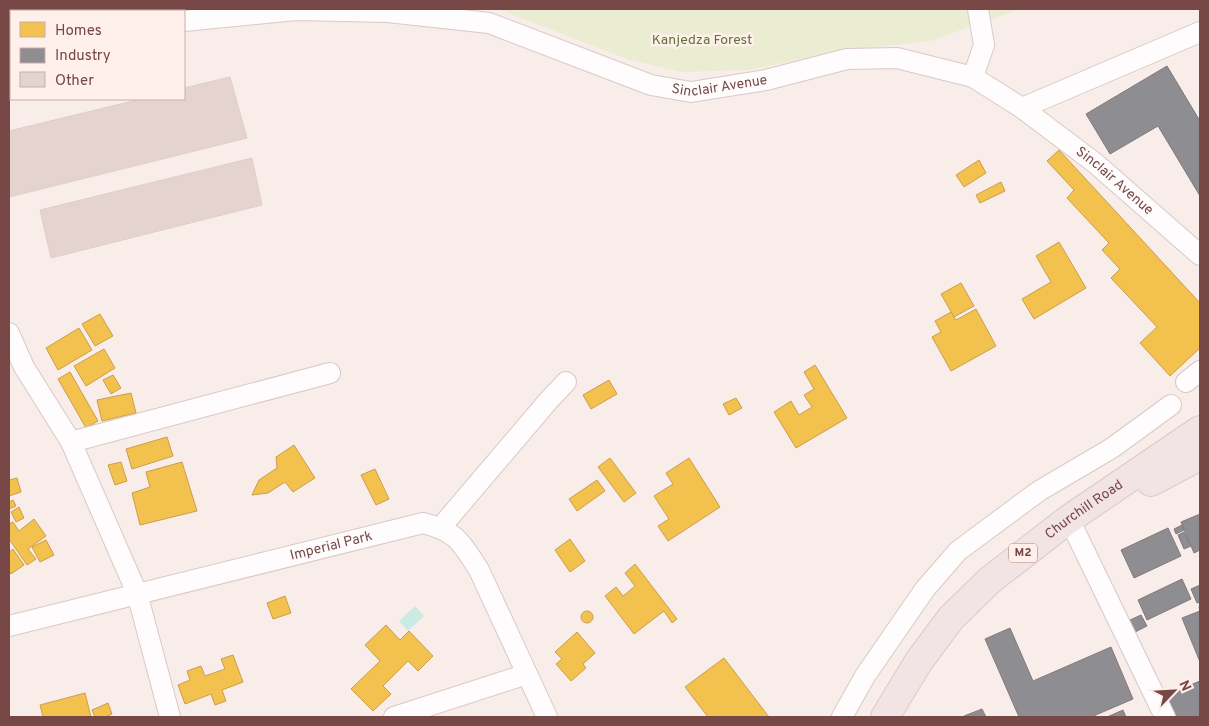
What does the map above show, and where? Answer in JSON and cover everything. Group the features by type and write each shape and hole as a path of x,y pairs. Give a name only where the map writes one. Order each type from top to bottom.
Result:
{"highway":[{"name":"Churchill Road","path":"885,717 919,661 951,618 990,580 1071,524 1200,430"},
{"name":"Churchill Road","path":"901,717 930,669 962,626 997,589 1042,552 1071,524 1200,456"}],"street":[{"path":"973,77 984,45 978,9"},
{"name":"Sinclair Avenue","path":"185,21 296,10 388,12 489,23 651,85 691,92 766,80 847,59 897,58 973,77 1022,108 1095,163 1200,255"},
{"path":"1022,108 1200,32"},
{"path":"9,333 16,369 71,442 138,593 170,717"},
{"path":"71,442 330,373"},
{"path":"547,717 479,570 455,536 441,527 566,382"},
{"path":"842,717 865,676 925,588 958,551 1038,491 1112,448 1171,405"},
{"name":"Imperial Park","path":"9,626 423,523 441,527"},
{"path":"1071,524 1165,717"},
{"path":"394,717 527,674"}],"green space":[{"name":"Kanjedza Forest","path":"498,9 1020,9 930,41 833,52 750,70 680,72 627,59"}],"water":[{"path":"415,606 424,616 408,631 399,621"}],"building: Homes":[{"path":"1059,150 1200,303 1200,348 1170,376 1140,343 1157,327 1111,278 1120,269 1102,250 1109,243 1067,198 1074,190 1047,161"},
{"path":"979,160 986,173 964,187 956,175"},
{"path":"1001,182 1005,191 980,203 976,195"},
{"path":"1059,242 1086,288 1034,319 1022,299 1051,282 1036,256"},
{"path":"961,283 974,306 954,317 941,294"},
{"path":"976,309 996,346 951,371 932,337 941,332 935,321 951,312 956,320"},
{"path":"100,314 113,336 95,346 82,324"},
{"path":"79,328 92,350 58,370 46,348"},
{"path":"104,349 115,368 86,386 74,366"},
{"path":"815,365 847,418 796,448 774,412 791,401 799,415 812,407 804,395 814,389 804,372"},
{"path":"70,372 98,421 86,428 58,379"},
{"path":"113,375 121,388 111,394 103,380"},
{"path":"609,380 617,394 591,409 583,395"},
{"path":"131,393 136,413 102,421 97,400"},
{"path":"736,398 742,408 729,415 723,404"},
{"path":"167,437 173,456 132,469 126,449"},
{"path":"294,445 315,478 293,492 285,482 268,493 252,495 259,480 277,468 276,457"},
{"path":"610,458 636,493 624,502 598,467"},
{"path":"689,458 720,507 668,541 658,526 669,519 654,496 673,484 666,473"},
{"path":"121,462 127,481 115,485 108,465"},
{"path":"182,462 197,511 140,525 132,493 150,487 146,472"},
{"path":"375,469 389,499 376,505 361,475"},
{"path":"17,478 21,492 9,496 9,480"},
{"path":"597,480 605,491 577,511 569,499"},
{"path":"13,500 16,506 9,509 9,502"},
{"path":"19,507 24,518 16,522 11,512"},
{"path":"34,519 46,536 28,549 36,559 27,565 9,539 9,524 13,522 19,531"},
{"path":"570,539 585,561 570,572 555,550"},
{"path":"46,540 54,555 40,562 32,547"},
{"path":"13,549 24,565 11,574 9,570 9,552"},
{"path":"635,564 677,619 672,623 664,611 634,634 605,596 616,587 623,596 635,586 625,573"},
{"path":"285,596 291,613 273,619 267,603"},
{"path":"585,611 589,611 593,617 589,623 585,623 581,619 581,615"},
{"path":"386,625 400,640 409,631 433,656 418,671 408,661 383,686 391,694 373,711 351,689 380,661 365,645"},
{"path":"577,632 595,653 583,664 586,668 571,681 556,664 562,659 555,652"},
{"path":"233,655 243,682 222,690 226,701 215,705 211,694 185,704 178,685 190,680 187,671 201,666 205,676 225,669 221,659"},
{"path":"724,658 769,717 708,717 685,687"},
{"path":"85,693 91,717 43,717 40,705"},
{"path":"108,703 112,714 105,717 95,717 92,710"}],"building: Industry":[{"path":"1167,66 1200,121 1200,196 1158,126 1110,154 1086,114"},
{"path":"1200,514 1200,550 1194,553 1181,522"},
{"path":"1182,525 1184,530 1176,534 1174,529"},
{"path":"1168,528 1181,556 1134,578 1121,550"},
{"path":"1184,532 1191,546 1184,549 1178,535"},
{"path":"1182,579 1191,599 1147,620 1138,600"},
{"path":"1200,585 1200,602 1197,603 1191,589"},
{"path":"1200,611 1200,662 1182,618"},
{"path":"1141,615 1147,626 1133,633 1128,621"},
{"path":"1010,628 1033,681 1111,647 1133,699 1091,717 1019,717 985,639"},
{"path":"1200,681 1200,717 1172,717 1163,696"},
{"path":"982,709 986,717 964,716"},
{"path":"1123,710 1126,717 1107,717"}],"building: Other":[{"path":"230,77 247,138 9,197 9,131 137,100 185,100 185,88"},
{"path":"252,158 262,205 51,258 40,210"}]}
